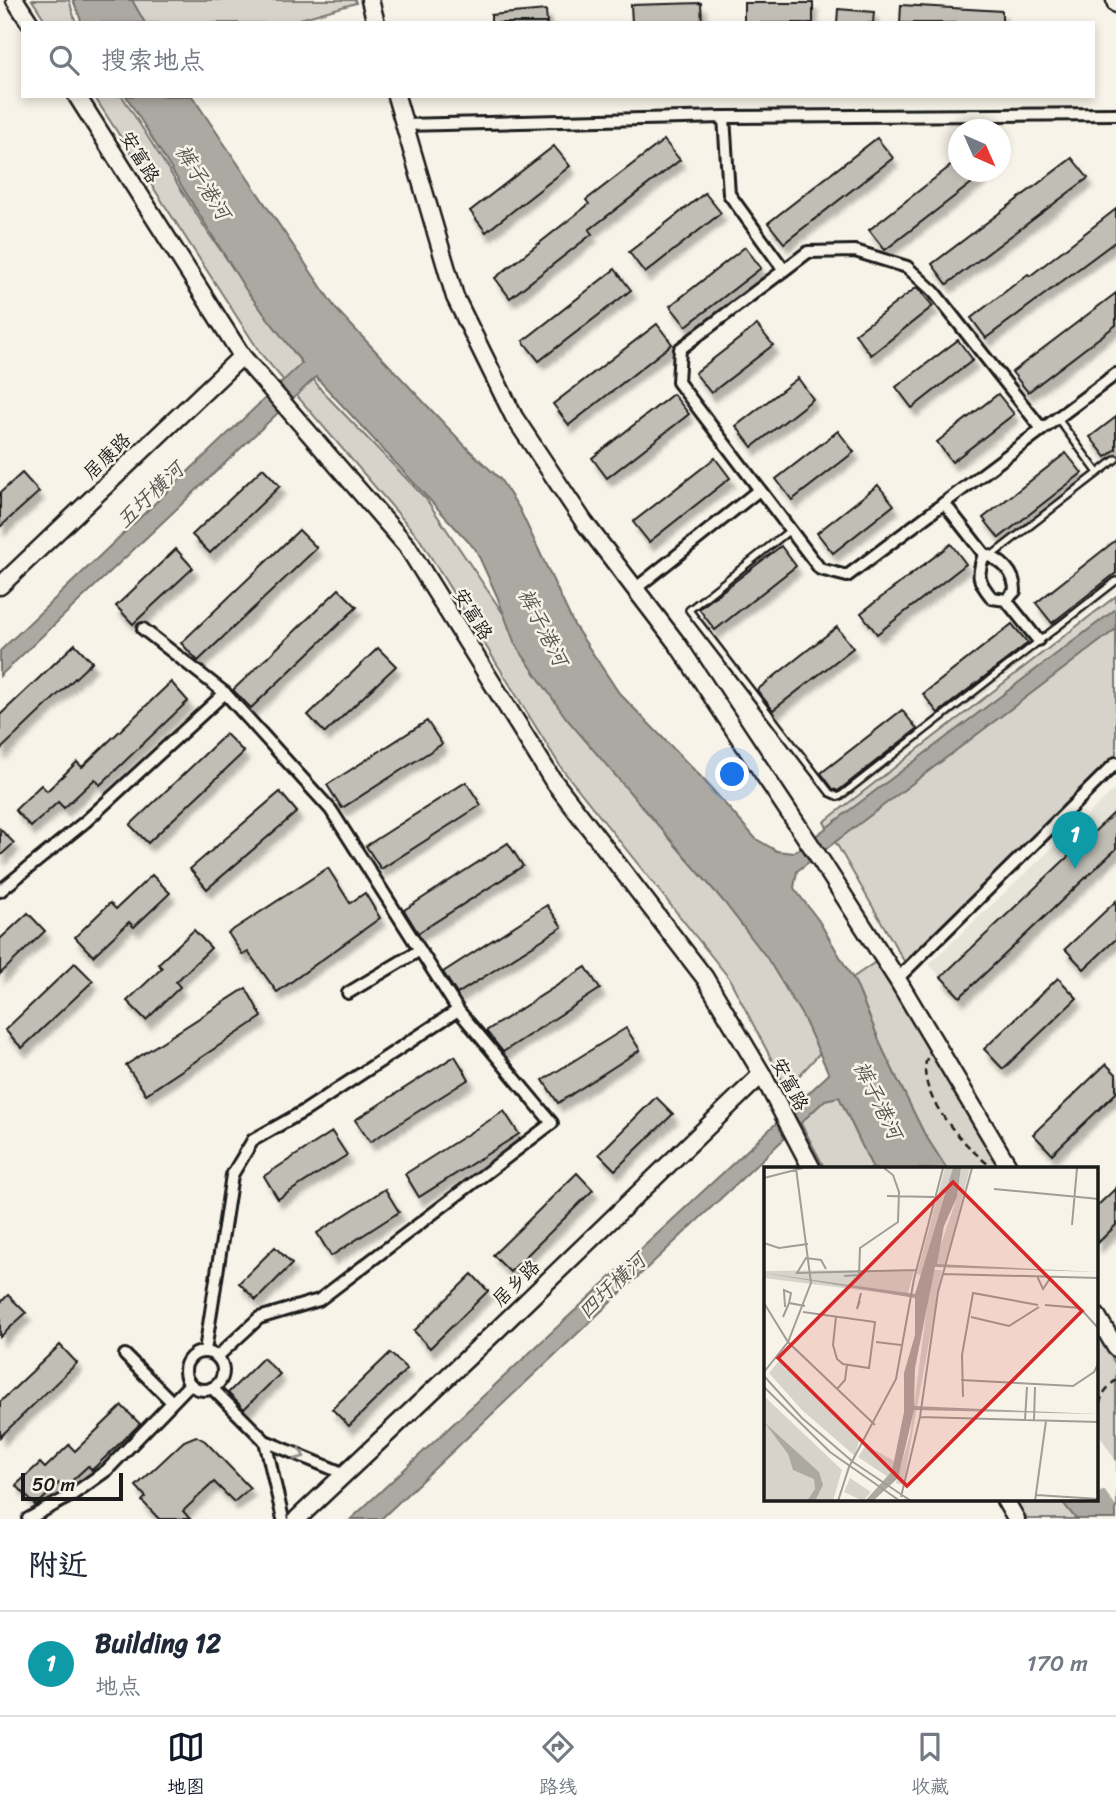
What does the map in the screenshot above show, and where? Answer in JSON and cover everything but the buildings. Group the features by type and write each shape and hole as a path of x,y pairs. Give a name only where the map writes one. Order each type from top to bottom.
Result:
{"street":[{"path":"15,0 29,21"},
{"path":"370,0 375,21"},
{"name":"安富路","path":"78,98 242,356 407,547 552,779 705,978 762,1074 811,1167"},
{"path":"397,98 455,297 514,417 584,522 678,645 820,859 897,979 1009,1167"},
{"path":"404,125 724,117 1116,114"},
{"path":"724,117 729,194 784,270"},
{"path":"1042,429 934,292 907,267 855,251 808,251 680,349 678,382 820,569 848,576 1116,374"},
{"name":"居康路","path":"0,586 242,356"},
{"path":"635,589 759,490"},
{"path":"944,503 988,555 999,559 1015,580 1014,591 1006,600"},
{"path":"988,555 979,570 980,583 992,598 1006,600 1038,640"},
{"path":"143,629 225,693 331,810 458,1010 552,1123 318,1300 259,1318 218,1356"},
{"path":"0,891 86,821 225,693"},
{"path":"897,979 1116,763"},
{"path":"348,993 420,950"},
{"path":"205,1351 232,1175 253,1140 306,1110 458,1010"},
{"name":"居乡路","path":"297,1519 498,1330 762,1074"},
{"path":"1098,1318 1116,1348"},
{"path":"205,1351 218,1356 224,1367 222,1380 212,1388 201,1390 190,1384 185,1372 188,1360 198,1352 205,1351"},
{"path":"125,1354 172,1402"},
{"path":"28,1519 72,1495 107,1470 190,1384"},
{"path":"212,1388 265,1441 345,1474"},
{"path":"265,1441 283,1519"},
{"path":"1005,1502 1016,1519"}],"lane":[{"path":"1057,418 1098,472"},
{"path":"988,555 1116,459"},
{"path":"790,530 689,610 830,793 839,797 1116,581"}],"path":[{"path":"933,1040 924,1068 936,1107 972,1152 991,1167"},
{"path":"1100,1416 1102,1394 1116,1380"}],"shaded area":[{"path":"32,0 69,0 75,21 46,21"},
{"path":"121,0 355,0 356,3 293,21 129,21"},
{"path":"95,98 123,98 209,234 322,391 426,499 542,671 744,901 827,1045 787,1089 729,978 562,769 419,538 261,354"},
{"path":"1116,596 1116,758 905,963 824,822"},
{"path":"1116,788 1116,811 941,977 929,964"},
{"path":"877,961 999,1167 935,1167 842,985"},
{"path":"842,1075 895,1167 824,1167 797,1116"},
{"path":"1098,1335 1116,1365 1116,1508 1098,1482"},
{"path":"1016,1502 1063,1502 1076,1519 1027,1519"}],"water":[{"path":"73,0 132,0 144,21 81,21"},
{"path":"127,98 193,98 336,309 468,449 500,479 519,508 574,625 619,693 702,778 756,839 777,851 793,853 1116,609 1116,629 797,871 794,888 819,921 856,984 884,1052 924,1133 946,1167 872,1167 839,1097 825,1100 381,1519 351,1519 829,1074 803,1017 767,958 724,902 566,718 515,644 476,550 316,377 0,676 0,651 302,363 246,290"},
{"path":"1098,1436 1116,1469 1116,1519 1076,1519 1063,1502 1098,1502"}],"pier":[{"path":"1098,1433 1116,1461 1116,1507 1104,1490 1098,1493"}],"place":[{"name":"Building 12","path":"1075,869"}],"water label":[{"name":"裤子港河","path":"203,182"},
{"name":"五圩横河","path":"150,495"},
{"name":"裤子港河","path":"543,627"},
{"name":"裤子港河","path":"878,1100"},
{"name":"四圩横河","path":"612,1286"}]}
